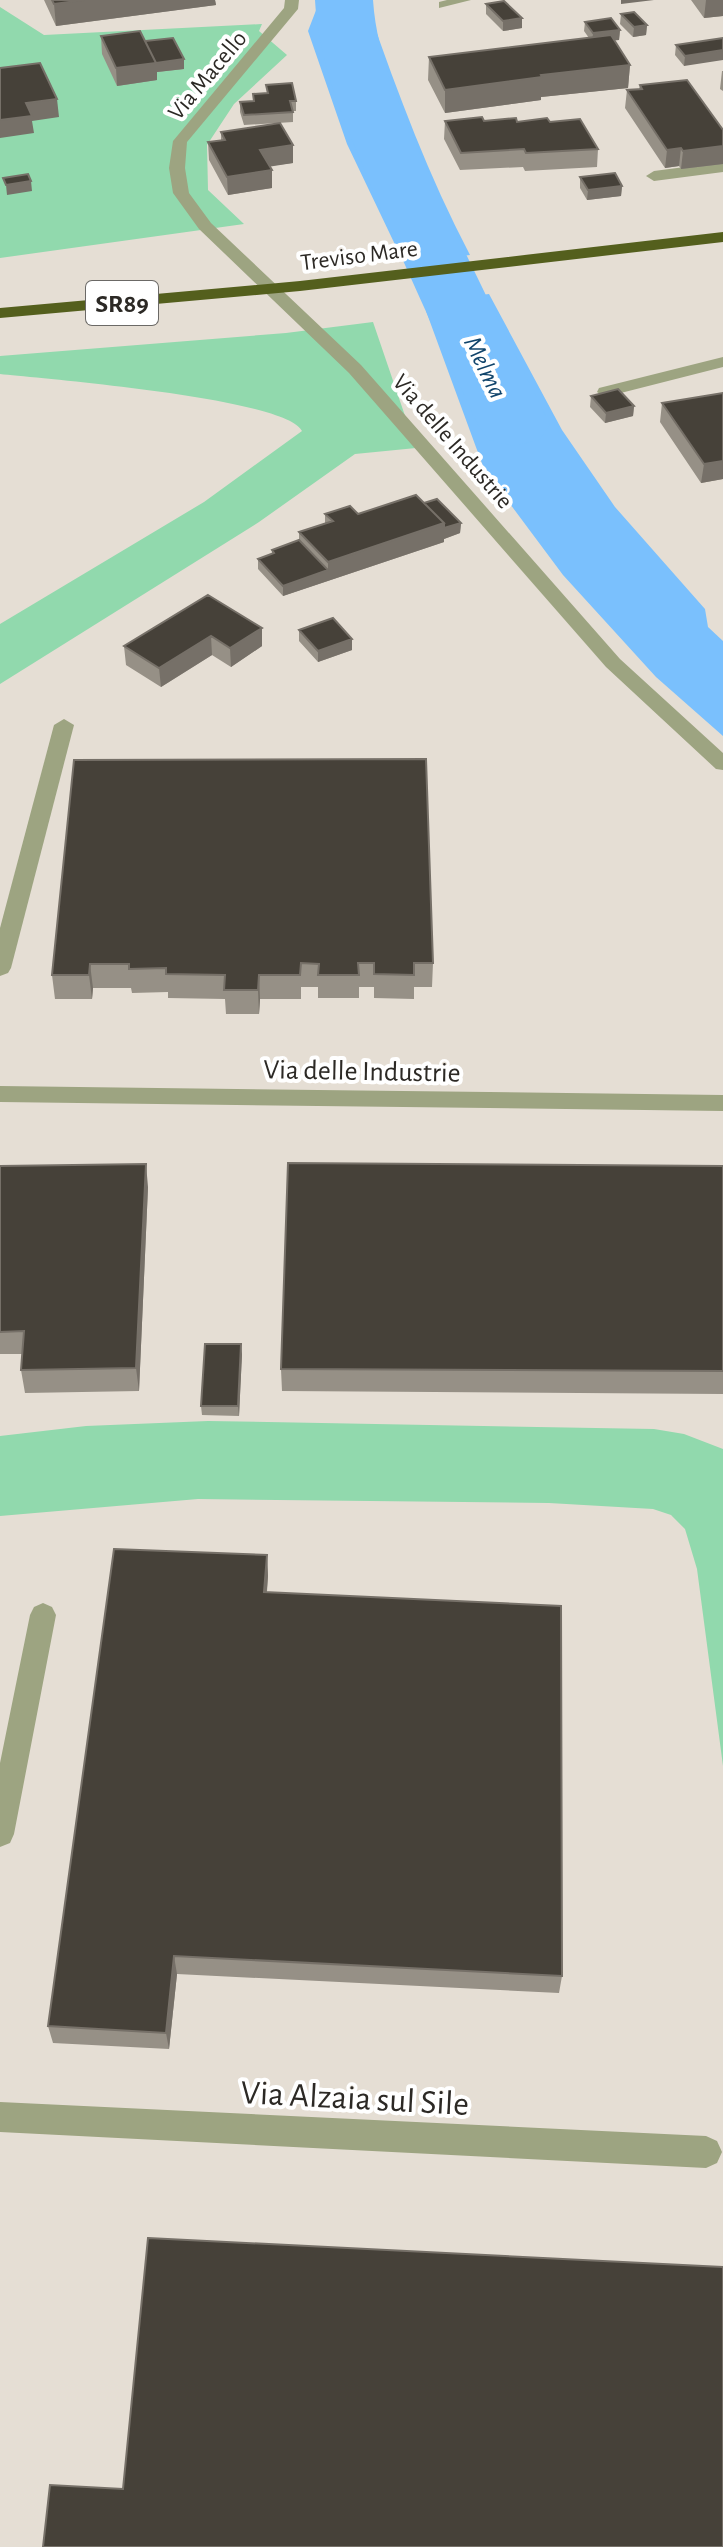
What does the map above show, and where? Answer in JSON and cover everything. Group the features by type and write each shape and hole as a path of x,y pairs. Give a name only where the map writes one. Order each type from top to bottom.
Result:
{"highway":[{"name":"Treviso Mare","path":"0,313 300,286 723,237"}],"street":[{"name":"Via Macello","path":"238,260 205,226 181,193 177,168 180,141 291,9 292,0"},
{"path":"444,5 464,0"},
{"path":"654,176 723,167"},
{"name":"Via delle Industrie","path":"238,260 355,369 613,663 723,764"},
{"path":"605,392 723,362"},
{"path":"0,968 64,725"},
{"name":"Via delle Industrie","path":"0,1094 723,1103"},
{"path":"0,1834 43,1615"},
{"name":"Via Alzaia sul Sile","path":"0,2117 706,2152"}],"green space":[{"path":"0,7 44,35 262,24 259,31 287,55 234,104 207,145 208,190 244,224 0,258"},
{"path":"373,322 416,448 355,454 259,522 0,684 0,624 204,502 302,431 286,419 212,400 0,374 0,356 286,333"},
{"path":"208,1421 654,1429 684,1434 723,1449 723,1766 697,1569 685,1529 671,1515 653,1509 549,1503 198,1499 0,1516 0,1436 86,1426"}],"water":[{"path":"320,0 369,0 369,11 415,135 470,255 426,260 400,255 347,144 308,31"},
{"path":"489,294 562,430 615,507 705,609 708,627 723,641 723,736 656,677 563,575 484,469 426,311 445,300"}],"building":[{"path":"52,0 84,0 54,4"},
{"path":"504,1 522,18 503,21 486,4"},
{"path":"634,12 647,25 634,27 621,14"},
{"path":"611,18 620,30 593,33 585,22"},
{"path":"140,31 156,63 116,68 101,36"},
{"path":"611,35 630,65 445,90 429,57"},
{"path":"173,38 184,59 156,63 145,41"},
{"path":"723,38 723,50 685,56 676,45"},
{"path":"40,63 57,99 26,103 32,116 0,120 0,68"},
{"path":"687,80 723,130 723,146 667,150 627,90 642,89 640,85"},
{"path":"292,83 296,101 290,101 293,112 244,115 240,102 254,101 253,94 268,93 266,85"},
{"path":"482,117 484,121 516,118 517,122 547,118 550,122 580,119 598,149 461,153 445,121"},
{"path":"280,123 293,145 260,150 272,170 227,177 208,142 225,140 221,132"},
{"path":"615,173 622,186 588,190 580,177"},
{"path":"28,174 31,181 6,185 3,178"},
{"path":"618,389 634,406 606,413 591,396"},
{"path":"723,393 723,461 704,464 662,403"},
{"path":"416,495 444,523 328,562 299,532 333,521 325,514 350,506 358,514"},
{"path":"437,499 461,523 444,528 444,523 424,503"},
{"path":"299,540 328,570 283,586 258,559"},
{"path":"208,595 262,628 230,648 211,636 159,668 124,646"},
{"path":"333,618 352,639 318,651 299,630"},
{"path":"426,759 433,963 414,963 414,975 374,974 374,963 358,963 359,975 318,975 319,964 301,963 300,975 259,975 258,990 224,990 225,975 166,974 166,968 129,969 129,964 90,964 89,975 52,975 74,760"},
{"path":"288,1163 723,1166 723,1371 281,1369"},
{"path":"146,1164 136,1368 21,1370 24,1331 0,1332 0,1166"},
{"path":"205,1344 241,1344 238,1406 201,1406"},
{"path":"114,1549 267,1555 264,1592 561,1606 562,1976 174,1956 166,2033 48,2026"},
{"path":"148,2238 723,2267 723,2547 43,2547 50,2485 123,2489"}],"waterway":[{"name":"Melma","path":"344,0 352,56 371,111 432,252 514,425"}]}
